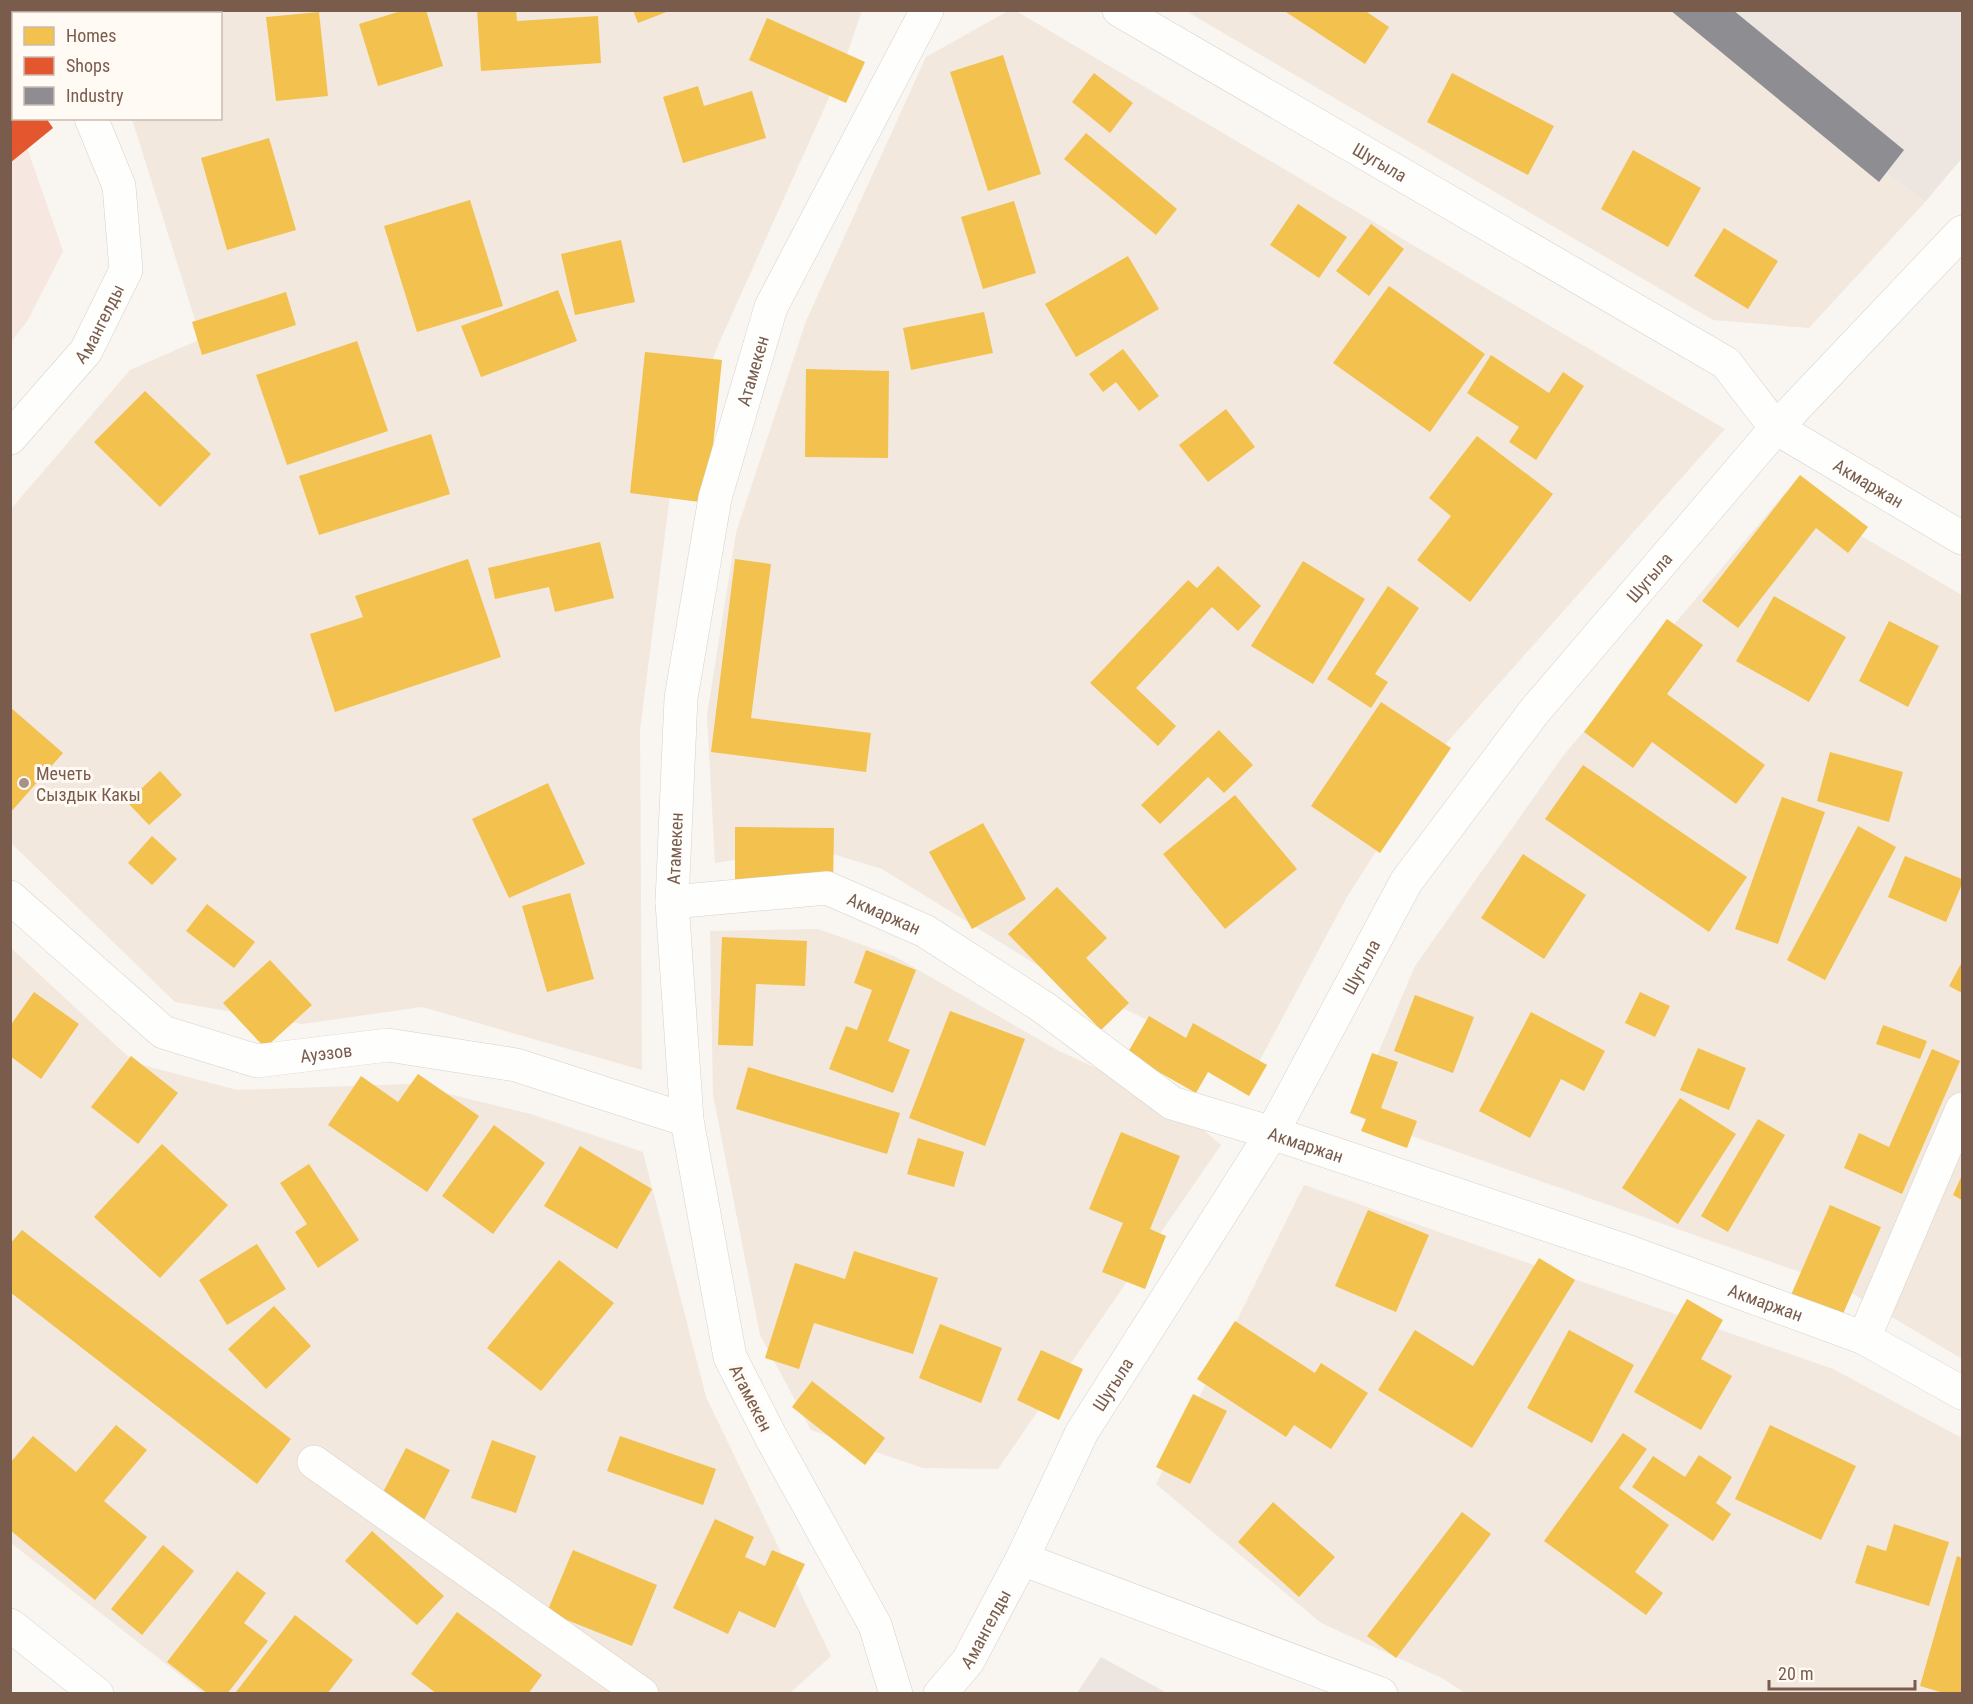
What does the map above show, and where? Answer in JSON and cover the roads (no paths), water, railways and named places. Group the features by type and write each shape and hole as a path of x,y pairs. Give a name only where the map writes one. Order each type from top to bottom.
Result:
{"street":[{"name":"Атамекен","path":"896,1694 875,1624 772,1439 730,1357 687,1120 672,902 681,698 714,498 771,307 927,10"},
{"name":"Шугыла","path":"1119,10 1726,363 1776,428"},
{"name":"Амангелды","path":"10,438 86,351 126,270 119,186 93,120"},
{"name":"Шугыла","path":"1022,1559 1083,1432 1272,1133 1406,882 1533,713 1776,428 1962,232"},
{"name":"Акмаржан","path":"1776,428 1962,538"},
{"name":"Акмаржан","path":"672,902 827,888 925,931 1043,1007 1172,1103 1272,1133 1621,1250 1864,1338 1962,1393"},
{"name":"Ауэзов","path":"10,897 163,1032 257,1061 388,1046 516,1065 687,1120"},
{"path":"1864,1338 1962,1109"},
{"path":"314,1462 642,1694"},
{"name":"Амангелды","path":"940,1694 968,1661 1022,1559"},
{"path":"1022,1559 1381,1694"},
{"path":"10,1626 97,1694"}],"place":[{"name":"Мечеть Сыздык Какы","path":"24,783"}]}
